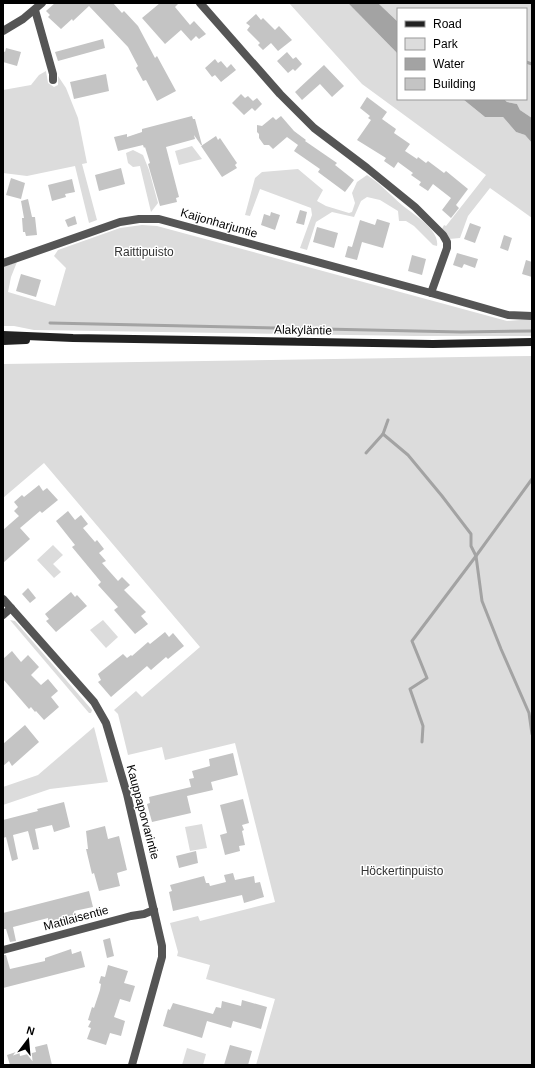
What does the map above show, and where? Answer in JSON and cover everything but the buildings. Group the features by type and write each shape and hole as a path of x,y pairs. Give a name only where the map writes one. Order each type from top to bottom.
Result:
{"main road":[{"name":"Alakyläntie","path":"3,335 73,338 433,344 532,342"},
{"name":"Alakyläntie","path":"3,341 73,338"}],"street":[{"path":"3,31 23,19 42,3"},
{"path":"200,3 280,94 314,128 367,168 414,207 443,235 447,242 446,248 431,293"},
{"path":"35,10 53,74 53,80"},
{"name":"Kaijonharjuntie","path":"3,263 120,222 139,219 159,219 508,315 532,316"},
{"name":"Kauppaporvarintie","path":"3,599 94,702 106,723 132,812 162,946 162,957 132,1065"},
{"path":"3,615 11,608"},
{"name":"Matilaisentie","path":"3,950 131,916 144,914 154,910"}],"green space":[{"path":"289,3 348,3 397,53 397,100 464,100 485,117 503,117 516,132 525,135 532,143 532,218 490,188 468,216 460,238 449,239 442,229 444,225 446,226 486,175 362,84"},
{"path":"378,3 532,3 532,118 520,110 517,104 507,102 505,100 527,100 527,8 397,8 397,21"},
{"path":"46,71 48,83 54,87 58,85 58,76 66,88 78,118 87,163 82,164 97,220 89,223 75,166 27,176 3,173 3,90 31,85 39,75"},
{"path":"192,146 202,159 179,165 175,151"},
{"path":"133,150 143,155 149,170 158,203 151,212 140,166 133,167 128,163 126,153"},
{"path":"298,169 323,190 317,201 326,206 349,213 352,212 355,203 352,193 357,182 367,175 430,228 437,240 437,246 433,245 414,226 406,221 399,221 398,211 380,200 367,197 361,201 354,217 332,212 316,222 307,250 300,248 312,215 311,208 260,189 250,216 245,215 255,178 262,172"},
{"name":"Raittipuisto","path":"142,225 157,226 507,321 532,319 532,336 415,336 34,330 14,326 3,326 3,267 17,262 11,277 8,292 55,306 66,268 54,256 58,250 120,228"},
{"name":"Höckertinpuisto","path":"532,356 532,1065 256,1065 275,999 206,979 210,965 177,956 178,952 170,923 198,916 200,921 275,902 235,743 165,760 162,747 128,755 118,714 114,710 136,691 142,697 200,647 44,463 3,498 3,364"},
{"path":"53,545 63,555 53,564 61,572 54,578 37,560"},
{"path":"10,620 15,621 92,710 91,713 89,713"},
{"path":"103,620 118,637 106,648 90,630"},
{"path":"94,727 108,782 50,789 3,805 3,787 38,775"},
{"path":"202,824 207,848 190,851 185,827"},
{"path":"187,1048 206,1054 203,1065 182,1065"}],"water":[{"path":"348,3 378,3 397,21 397,53"},
{"path":"464,100 505,100 507,102 517,104 520,110 532,118 532,143 525,135 516,132 503,117 485,117"}],"waterway":[{"path":"527,62 532,64"},
{"path":"50,323 461,332 532,331"},
{"path":"366,453 383,434 388,420"},
{"path":"383,434 408,455 471,534 471,546 476,556 482,601 529,713 532,734"},
{"path":"422,742 423,726 410,689 427,678 412,641 532,479"}]}
